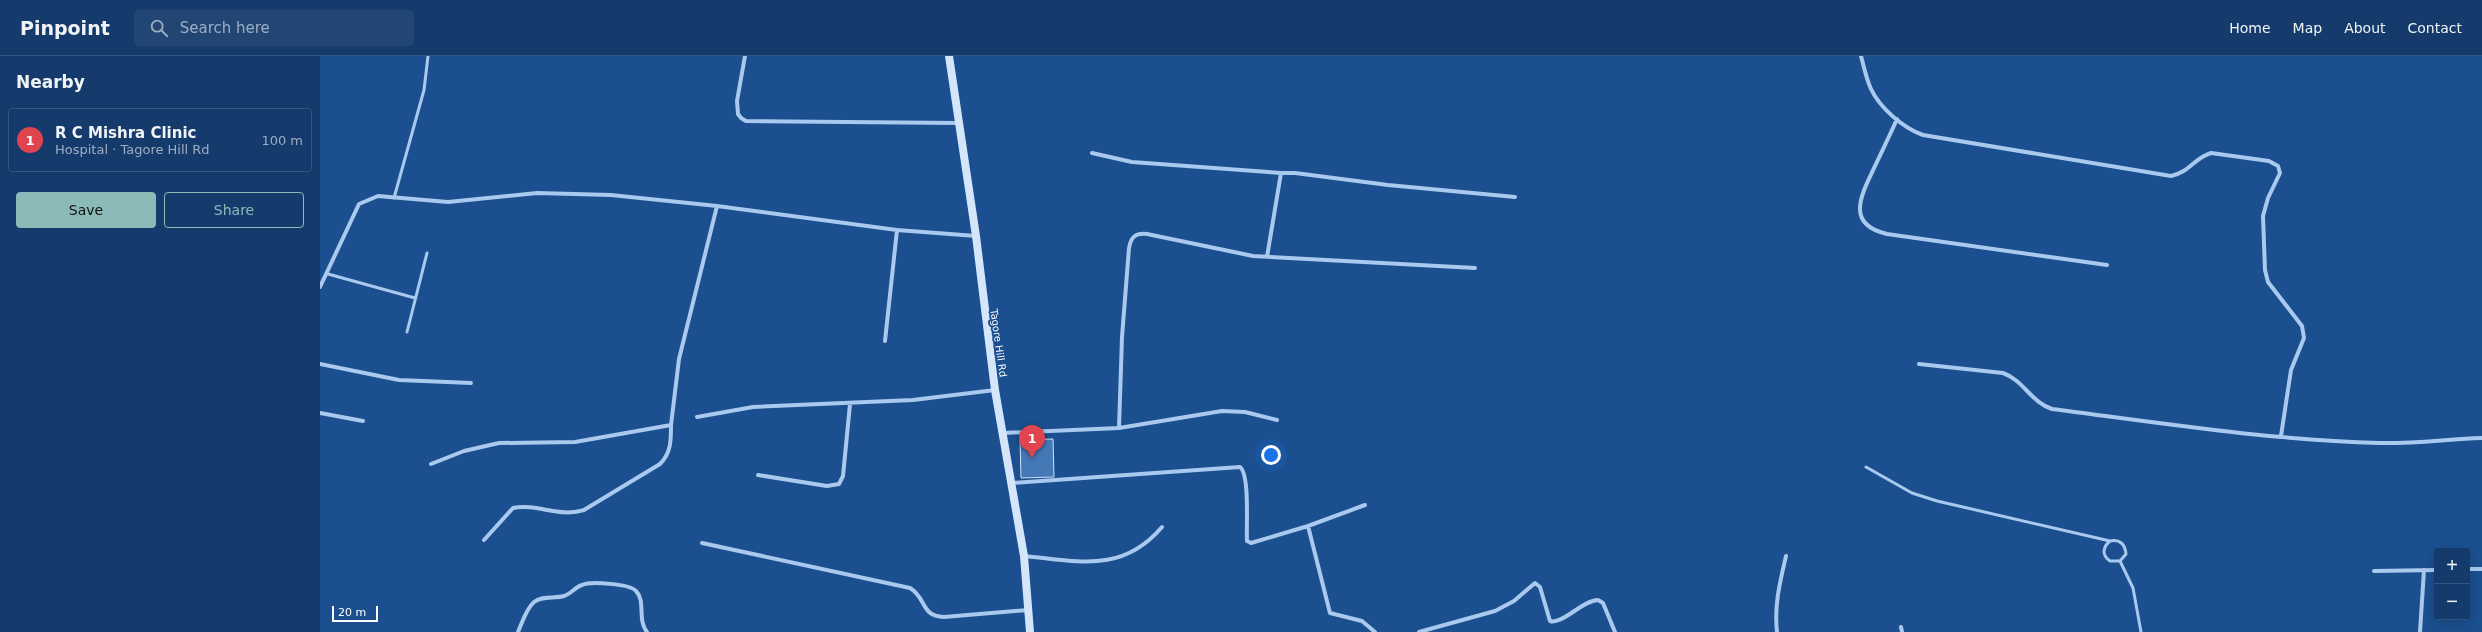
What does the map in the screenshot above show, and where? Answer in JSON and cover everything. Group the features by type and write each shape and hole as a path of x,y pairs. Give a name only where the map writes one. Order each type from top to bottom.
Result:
{"main road":[{"name":"Tagore Hill Rd","path":"949,56 976,236 995,390 1024,556 1030,632"}],"street":[{"path":"745,56 737,108 741,118 746,121 958,123"},
{"path":"1861,56 1868,82 1876,98 1908,129 1923,135 2171,176 2187,171 2203,155 2211,152 2269,161 2278,166 2280,174 2268,198 2263,216 2265,270 2268,282 2302,326 2304,338 2292,370 2281,436"},
{"path":"1897,119 1860,199 1862,220 1872,229 1887,234 2107,265"},
{"path":"1092,153 1132,162 1294,173 1388,185 1515,197"},
{"path":"1267,257 1281,173"},
{"path":"320,287 328,274 359,204 378,196 448,202 557,193 611,195 717,206 897,230 976,236"},
{"path":"484,540 513,508 528,507 557,513 576,513 584,510 660,464 667,458 670,448 671,425 679,359 717,206"},
{"path":"885,341 897,230"},
{"path":"1119,428 1122,337 1129,248 1132,237 1147,234 1267,257 1475,268"},
{"path":"320,364 399,380 471,383"},
{"path":"1919,364 2003,373 2015,379 2044,406 2052,409 2281,436 2381,443 2482,438"},
{"path":"697,417 753,407 850,404 912,400 995,390"},
{"path":"758,475 827,486 839,484 843,476 850,404"},
{"path":"1002,433 1119,428 1222,411 1245,412 1277,420"},
{"path":"320,413 363,420"},
{"path":"431,464 464,451 499,443 575,442 671,425"},
{"path":"1012,483 1238,466 1244,472 1248,542 1308,526 1365,506"},
{"path":"1308,526 1330,614 1362,621 1375,632"},
{"path":"1024,556 1098,562 1111,561 1122,557 1149,542 1162,527"},
{"path":"702,543 910,588 917,594 926,610 934,616 944,618 1028,610"},
{"path":"1777,632 1777,596 1786,556"},
{"path":"2470,569 2482,568"},
{"path":"2420,632 2424,570"},
{"path":"2374,571 2434,570"},
{"path":"1419,632 1496,611 1514,601 1535,583 1540,587 1550,620 1558,620 1587,603 1598,600 1603,603 1615,632"},
{"path":"518,632 530,607 535,601 565,596 584,584 627,586 638,593 641,618 647,632"},
{"path":"1901,627 1902,632"}],"lane":[{"path":"394,198 424,90 428,56"},
{"path":"407,332 427,253"},
{"path":"328,274 416,298"},
{"path":"1866,467 1912,493 2110,541 2120,541 2123,544 2126,554 2120,561 2110,561 2104,554 2104,549 2110,541"},
{"path":"2120,561 2133,588 2140,632"}],"building":[{"path":"1053,439 1054,477 1021,478 1020,440"}],"place":[{"name":"R C Mishra Clinic","path":"1032,458"}]}
